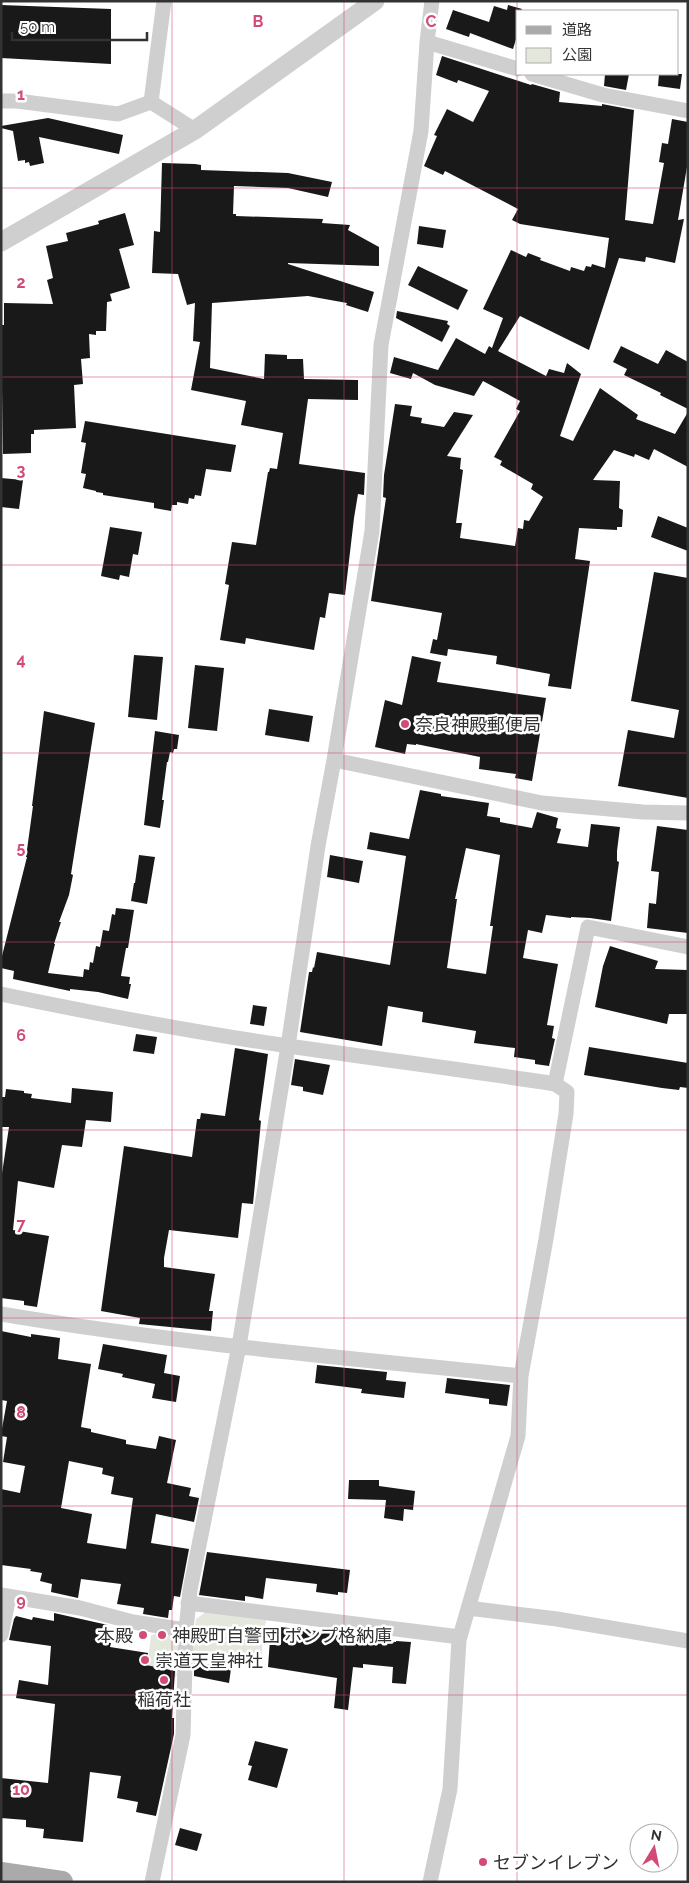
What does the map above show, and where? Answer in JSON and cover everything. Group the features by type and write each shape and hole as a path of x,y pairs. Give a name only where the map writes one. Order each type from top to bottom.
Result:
{"main road":[{"path":"1,1873 62,1882"}],"street":[{"path":"151,102 164,1"},
{"path":"1,242 195,130 375,1"},
{"path":"152,1882 183,1735 188,1603 238,1346 288,1046 318,846 372,531 381,345 420,131 432,1"},
{"path":"427,42 516,69"},
{"path":"535,75 603,95 688,111"},
{"path":"1,101 17,101 118,114 151,102"},
{"path":"151,102 195,130"},
{"path":"334,760 542,802 643,812 688,813"},
{"path":"555,1084 588,927 688,947"},
{"path":"1,994 113,1017 288,1046 555,1084 567,1092 566,1114 546,1239 521,1376 518,1436 460,1637 450,1789 430,1882"},
{"path":"1,1314 238,1346 521,1376"},
{"path":"1,1636 5,1596 80,1608 133,1622 186,1630"},
{"path":"188,1603 460,1637"},
{"path":"468,1608 557,1619 688,1641"}],"green space":[{"path":"207,1611 266,1620 260,1666 190,1655 196,1619"},
{"path":"177,1631 177,1637 180,1640 178,1656 173,1663 177,1675 170,1684 147,1667 151,1636 156,1633"}],"building":[{"path":"1,5 111,9 111,64 1,58"},
{"path":"508,5 522,9 516,10 516,39 513,49 470,33 469,37 446,29 453,10 489,22 494,6 507,10"},
{"path":"442,56 531,85 560,92 559,102 602,106 602,104 634,110 625,220 653,224 664,163 659,162 662,143 668,144 672,119 688,122 688,161 678,220 684,219 675,263 646,257 645,262 619,258 589,350 520,316 498,351 546,376 549,369 564,373 567,363 581,374 560,436 573,441 600,388 638,415 636,419 675,434 688,412 688,467 654,449 649,460 635,454 634,457 614,450 593,480 620,481 619,508 623,510 622,527 617,527 617,530 579,528 575,559 590,561 571,689 548,686 550,674 496,664 497,656 448,649 447,656 430,653 433,639 437,640 442,613 371,601 386,498 383,497 384,475 395,404 412,406 410,416 422,418 421,423 444,427 454,412 473,415 447,456 461,458 460,469 463,470 456,523 462,523 460,538 515,546 518,528 523,529 524,520 529,521 543,497 531,489 533,484 500,465 502,461 494,457 520,411 516,409 520,401 483,381 474,396 435,385 413,373 411,379 390,373 394,357 438,370 456,338 485,354 489,346 492,348 503,318 483,309 511,250 526,257 528,253 541,258 540,260 570,271 571,267 584,271 586,266 591,267 592,264 605,268 609,238 520,224 512,220 518,209 445,171 443,175 424,166 437,136 434,135 447,109 473,122 489,91 458,80 457,83 436,75"},
{"path":"682,74 680,89 658,86 659,75"},
{"path":"605,75 629,75 626,90 604,86"},
{"path":"48,118 123,135 119,154 39,137 44,163 30,166 29,162 25,163 25,160 18,161 13,131 1,128 1,126"},
{"path":"162,163 201,165 201,170 288,173 332,182 328,197 288,188 234,186 233,214 236,214 236,216 323,219 322,223 350,225 348,230 379,247 379,266 288,263 374,292 368,312 346,305 347,303 308,296 212,303 210,368 264,379 265,354 287,355 287,359 303,359 304,379 358,380 358,400 308,399 299,464 365,473 364,495 358,494 354,518 345,595 329,593 325,618 320,617 314,650 246,638 245,644 220,640 229,585 225,584 232,542 256,545 268,472 270,468 277,469 283,433 241,425 246,401 191,390 200,342 193,341 195,303 187,305 178,274 152,273 154,231 160,232"},
{"path":"125,213 134,245 119,249 130,288 110,294 112,301 107,302 106,331 96,331 96,335 89,334 90,358 81,359 83,384 74,385 76,428 34,430 34,434 31,434 31,453 3,454 1,325 4,325 4,303 53,304 47,280 53,278 46,246 68,241 66,233 99,224 98,221"},
{"path":"419,226 446,230 443,248 417,244"},
{"path":"418,266 468,290 458,310 408,285"},
{"path":"397,311 448,321 447,324 450,326 442,342 396,318"},
{"path":"621,346 658,364 666,350 688,362 688,409 624,375 627,369 613,362"},
{"path":"85,421 236,445 231,472 206,469 201,496 195,495 194,499 189,498 188,504 177,502 177,505 172,505 171,511 154,508 154,503 103,495 103,493 83,488 86,474 81,473 86,443 81,442"},
{"path":"1,478 23,480 19,509 1,507"},
{"path":"658,516 688,528 688,551 651,537"},
{"path":"110,527 142,532 138,555 133,554 129,577 120,575 119,580 101,576"},
{"path":"654,572 688,578 688,798 618,786 628,730 674,738 679,710 631,701"},
{"path":"134,655 163,657 157,720 128,717"},
{"path":"412,656 441,662 437,682 546,698 532,781 515,778 516,774 479,769 480,757 416,744 407,744 405,754 375,747 385,700 402,705"},
{"path":"195,665 224,668 217,731 188,728"},
{"path":"269,709 313,716 309,742 265,735"},
{"path":"44,711 95,723 71,874 73,875 69,895 59,922 61,922 48,973 83,977 84,969 89,970 90,962 93,963 96,946 100,947 103,930 109,931 112,914 115,915 116,908 134,910 121,976 130,977 129,984 131,984 128,999 98,992 70,989 70,991 13,979 14,971 1,968 1,960 27,857"},
{"path":"155,731 179,735 177,749 174,749 173,753 170,752 167,762 160,828 144,825"},
{"path":"420,790 441,794 441,796 489,803 487,816 500,818 500,822 532,828 537,812 558,818 556,828 561,829 557,843 588,847 591,824 620,827 617,851 617,861 619,862 611,921 546,915 542,933 528,930 523,958 558,964 547,1025 554,1026 552,1038 555,1039 549,1066 535,1064 535,1060 514,1057 515,1048 474,1043 476,1031 422,1022 423,1012 388,1006 382,1046 300,1032 309,972 312,972 314,968 317,952 390,965 406,856 367,849 370,832 409,839","holes":["466,848 500,855 490,926 493,926 486,974 447,968 457,899 455,899"]},
{"path":"657,826 688,830 688,933 647,928 649,903 656,904 659,872 651,871"},
{"path":"139,855 155,857 147,904 131,901"},
{"path":"330,855 363,861 359,883 327,877"},
{"path":"610,946 658,961 655,969 688,970 688,1014 669,1014 667,1024 595,1007 603,966"},
{"path":"253,1005 267,1007 264,1026 250,1024"},
{"path":"136,1034 157,1037 154,1054 133,1051"},
{"path":"589,1047 688,1063 688,1088 680,1087 679,1090 662,1088 584,1075"},
{"path":"235,1048 268,1054 259,1120 261,1121 253,1204 242,1203 238,1238 169,1230 164,1258 164,1267 215,1274 209,1311 213,1311 211,1331 139,1324 140,1318 101,1311 124,1146 192,1157 197,1119 200,1119 201,1113 225,1116"},
{"path":"295,1059 330,1065 323,1095 303,1091 303,1087 291,1085"},
{"path":"72,1088 113,1092 111,1122 86,1120 82,1147 62,1145 54,1188 18,1181 13,1230 49,1236 37,1307 24,1305 24,1301 1,1298 1,1180 9,1127 2,1127 1,1097 5,1097 6,1089 24,1091 24,1093 32,1094 31,1098 71,1103"},
{"path":"1,1331 31,1337 31,1334 60,1338 58,1359 91,1364 81,1427 91,1429 91,1432 126,1440 126,1444 156,1449 159,1436 176,1440 167,1483 191,1488 189,1496 199,1498 194,1522 156,1514 151,1543 189,1549 180,1597 174,1596 172,1610 169,1610 168,1618 143,1614 144,1608 117,1604 121,1584 81,1579 78,1598 51,1592 52,1584 40,1581 42,1573 30,1571 31,1569 1,1565 1,1489 20,1493 25,1466 3,1462 7,1437 1,1436 1,1434 7,1401 1,1400","holes":["69,1461 103,1468 102,1474 114,1477 111,1494 133,1498 126,1549 87,1543 92,1514 61,1508"]},
{"path":"103,1344 167,1355 164,1373 180,1376 176,1402 152,1398 155,1384 122,1377 123,1374 98,1369"},
{"path":"317,1365 387,1372 386,1380 406,1382 404,1398 361,1393 362,1389 315,1383"},
{"path":"447,1378 510,1385 507,1406 489,1404 489,1399 445,1393"},
{"path":"349,1480 379,1480 379,1486 415,1491 413,1510 404,1509 403,1521 384,1518 386,1500 348,1499"},
{"path":"207,1552 350,1570 347,1593 338,1592 338,1595 316,1592 317,1584 266,1578 263,1599 245,1596 245,1601 199,1595"},
{"path":"54,1613 108,1625 105,1642 111,1643 110,1647 148,1653 146,1665 175,1671 172,1718 174,1718 174,1734 156,1816 136,1812 138,1802 117,1798 121,1776 90,1772 83,1842 43,1838 44,1829 26,1827 26,1820 1,1818 1,1778 48,1783 55,1704 16,1698 19,1680 48,1685 51,1646 9,1640 14,1619 16,1616 32,1620 33,1617 54,1621"},
{"path":"271,1626 334,1633 333,1635 411,1642 406,1684 392,1683 393,1667 363,1664 363,1668 353,1667 348,1710 334,1708 337,1678 268,1667"},
{"path":"194,1662 231,1669 229,1683 194,1676"},
{"path":"255,1741 288,1749 277,1788 248,1780 252,1766 248,1765"},
{"path":"180,1828 202,1834 197,1851 175,1845"}],"place":[{"name":"奈良神殿郵便局","path":"405,724"},
{"name":"本殿","path":"143,1635"},
{"name":"神殿町自警団 ポンプ格納庫","path":"162,1635"},
{"name":"崇道天皇神社","path":"145,1660"},
{"name":"稲荷社","path":"164,1680"},
{"name":"セブンイレブン","path":"483,1862"}]}
